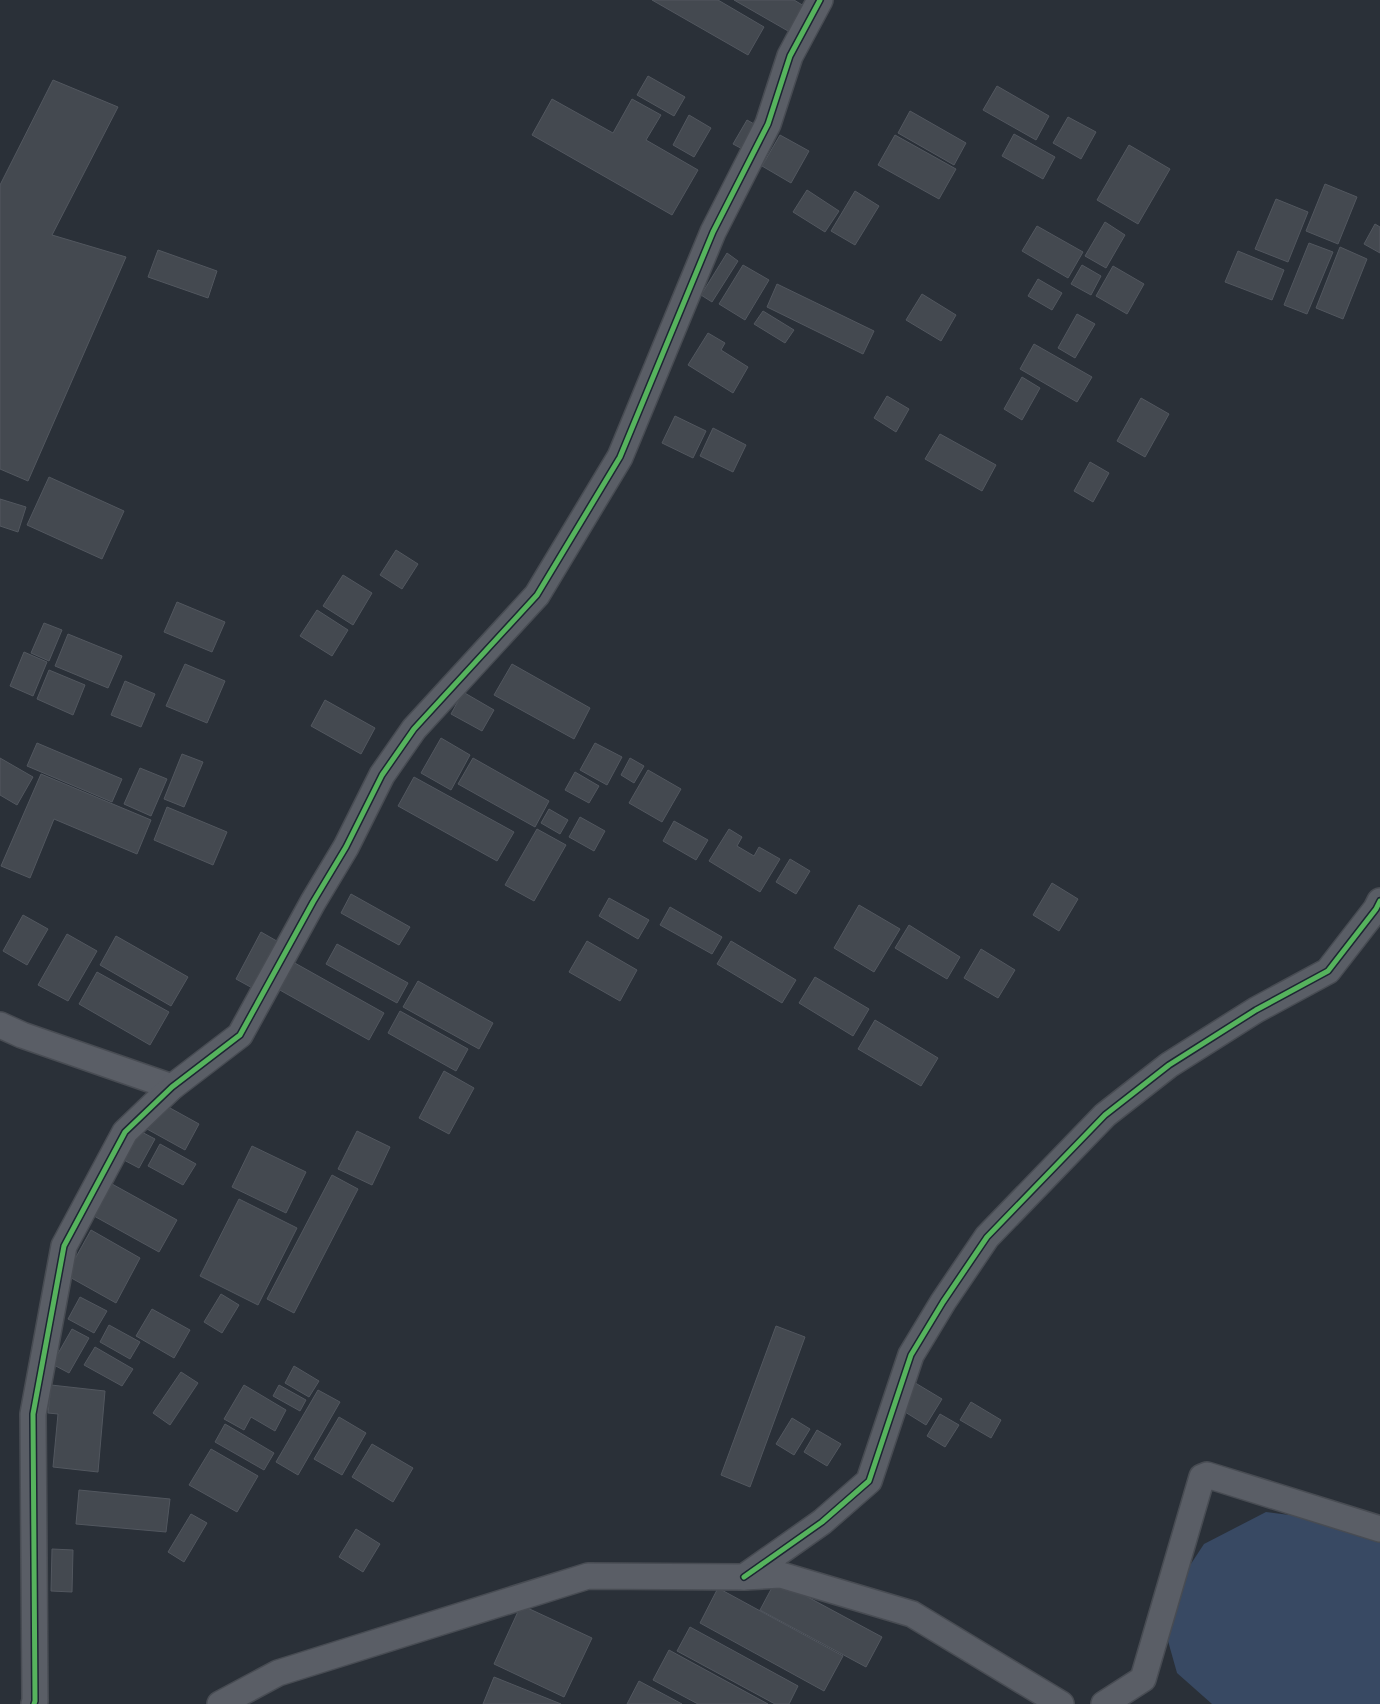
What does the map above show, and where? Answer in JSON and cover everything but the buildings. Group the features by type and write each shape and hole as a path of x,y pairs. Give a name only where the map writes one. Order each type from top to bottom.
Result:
{"street":[{"path":"34,1704 33,1414 64,1246 125,1132 172,1087 240,1035 313,902 346,847 382,775 414,729 537,595 620,457 713,232 768,124 790,56 820,0"},
{"path":"744,1577 822,1522 869,1481 911,1354 987,1237 1105,1115 1162,1070 1256,1010 1328,971 1376,910 1380,901"},
{"path":"0,1025 22,1035 172,1087"},
{"path":"1104,1704 1143,1680 1202,1477 1206,1475 1380,1529"},
{"path":"220,1704 278,1673 588,1576 744,1577 781,1575 912,1614 1061,1704"}],"water":[{"path":"1266,1512 1321,1519 1380,1534 1380,1704 1212,1704 1177,1673 1168,1641 1181,1579 1204,1544"}],"cycle path":[{"path":"34,1704 33,1414 64,1246 125,1132 172,1087 240,1035 313,902 346,847 382,775 414,729 537,595 620,457 713,232 768,124 790,56 820,0"},
{"path":"744,1577 822,1522 869,1481 911,1355 943,1302 987,1237 1105,1115 1169,1065 1256,1010 1328,971 1376,909 1380,901"}]}
